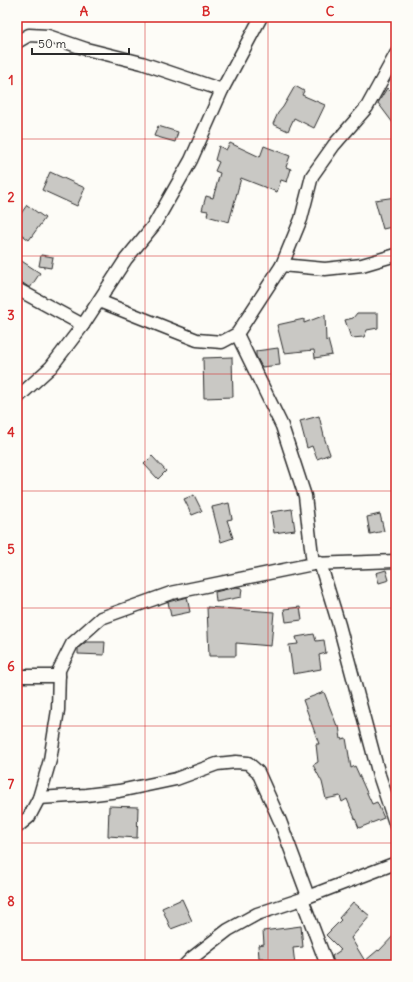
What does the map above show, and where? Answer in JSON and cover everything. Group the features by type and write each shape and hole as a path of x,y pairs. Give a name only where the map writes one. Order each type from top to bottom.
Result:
{"street":[{"path":"17,398 51,367 83,325 126,259 157,218 191,160 222,90 261,17"},
{"path":"17,42 28,36 48,36 86,49 142,63 222,90"},
{"path":"99,301 197,340 222,342 236,334 282,265 301,219 312,176 334,145 367,107 396,54"},
{"path":"282,265 325,270 362,265 396,255"},
{"path":"17,289 83,325"},
{"path":"236,334 282,426 305,496 317,564 339,625 379,774 396,826"},
{"path":"17,827 29,817 39,798 50,760 58,710 59,670 72,644 101,618 171,593 317,564 396,561"},
{"path":"17,676 59,676"},
{"path":"39,798 119,791 176,778 217,764 236,762 248,763 258,772 280,821 327,965"},
{"path":"185,965 228,930 256,914 305,898 396,863"}],"building":[{"path":"295,86 304,91 302,95 325,105 314,128 294,118 288,131 273,124"},
{"path":"387,88 396,97 396,127 378,103"},
{"path":"158,126 178,132 175,142 154,136"},
{"path":"230,143 260,157 264,146 290,156 286,167 291,169 287,182 281,180 277,192 241,178 229,222 207,216 208,211 202,210 206,196 213,198 220,173 215,171 219,162 215,160 219,146 226,150"},
{"path":"50,172 85,188 77,206 42,190"},
{"path":"396,197 396,226 383,229 375,200"},
{"path":"27,205 45,218 29,240 17,231 17,219"},
{"path":"41,255 53,257 51,268 39,266"},
{"path":"17,258 40,273 30,288 17,279"},
{"path":"357,313 378,313 378,328 367,330 364,337 351,338 345,320 353,318"},
{"path":"325,315 326,341 328,340 332,355 315,358 314,350 284,353 277,325 304,319 304,323"},
{"path":"278,348 280,365 262,367 256,356 256,351"},
{"path":"232,357 233,397 204,398 203,358"},
{"path":"319,416 330,454 317,459 312,446 307,448 300,421"},
{"path":"152,456 166,471 158,479 144,464"},
{"path":"194,495 202,511 192,515 184,499"},
{"path":"229,503 232,519 227,520 233,538 221,542 212,507"},
{"path":"292,509 295,530 274,533 271,512"},
{"path":"380,514 384,531 370,534 367,517"},
{"path":"386,570 389,580 379,583 376,573"},
{"path":"236,587 242,588 241,597 216,602 215,592"},
{"path":"187,597 190,612 171,616 168,602"},
{"path":"207,607 274,612 271,646 236,643 236,656 209,656"},
{"path":"300,607 302,620 286,622 284,609"},
{"path":"314,634 316,641 324,640 326,653 319,655 321,669 293,674 289,645 298,644 296,637"},
{"path":"86,642 105,642 104,655 78,654 78,648"},
{"path":"324,692 337,726 339,726 341,739 346,738 351,768 355,766 372,804 377,802 384,818 359,828 347,799 342,802 340,796 326,799 322,782 313,765 318,762 316,744 319,744 303,700"},
{"path":"109,806 138,807 137,838 108,836"},
{"path":"182,899 192,921 171,929 162,908"},
{"path":"353,902 370,916 351,938 365,961 378,950 379,951 396,933 396,956 388,965 335,965 332,956 341,950 326,935 341,920 339,918"},
{"path":"301,926 303,947 293,948 295,965 264,965 264,958 259,958 258,945 264,944 263,931"}]}
